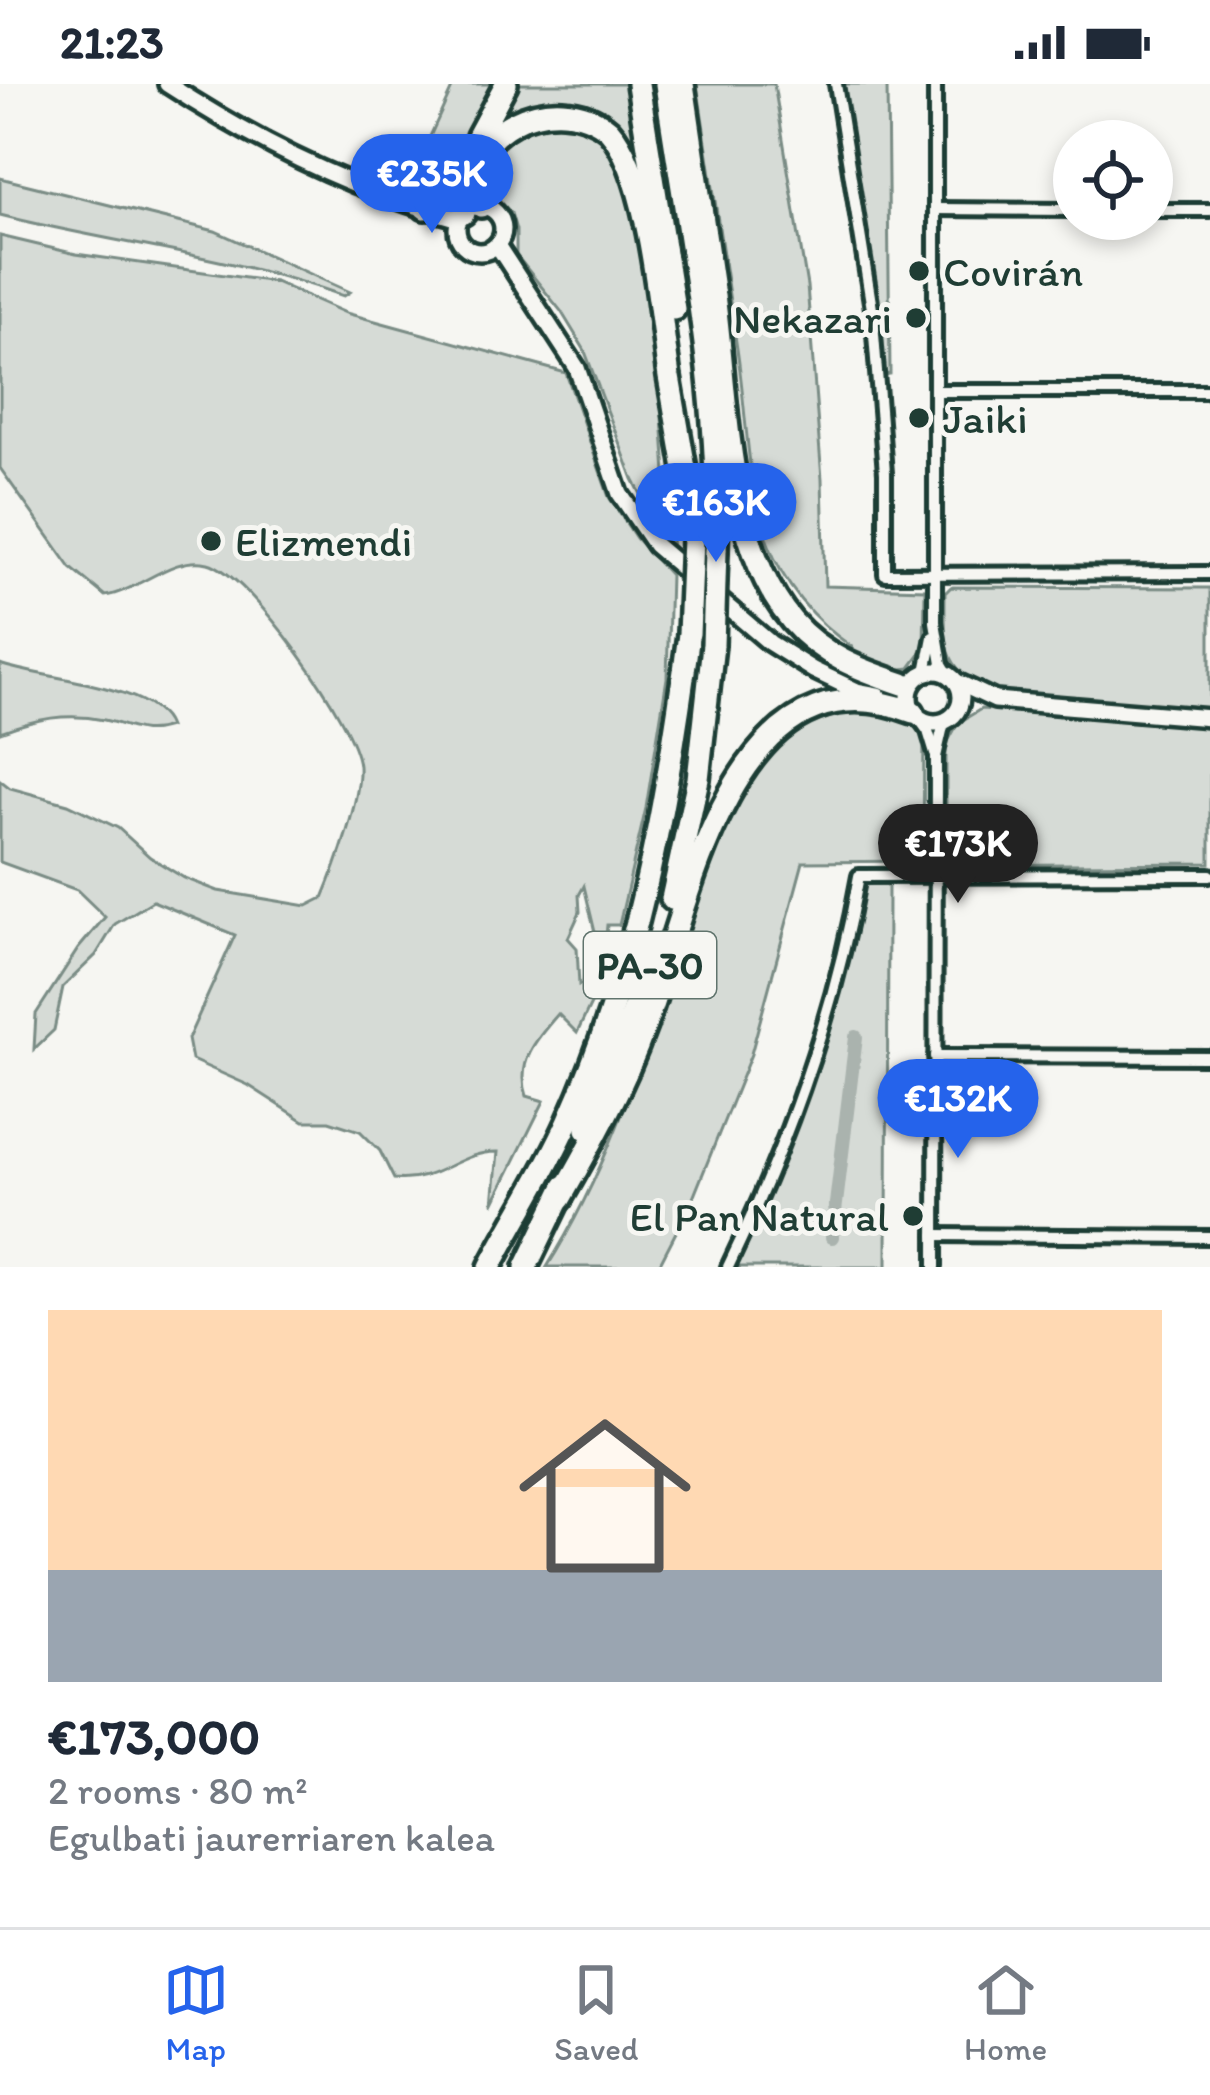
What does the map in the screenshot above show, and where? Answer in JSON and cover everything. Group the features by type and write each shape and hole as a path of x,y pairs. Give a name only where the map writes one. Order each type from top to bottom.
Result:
{"highway":[{"path":"425,208 447,199 506,84"},
{"name":"PA-30","path":"490,1267 576,1103 615,998 652,873 689,634 693,539 683,380 638,84"},
{"name":"PA-30","path":"526,1267 560,1199 665,926 698,779 713,645 717,520 703,341 666,84"},
{"path":"683,84 731,436 747,525 764,575 789,618 806,636 841,660 913,695"},
{"path":"465,217 476,162 504,122 533,106 568,107 596,118 610,131 625,154 640,209 691,503"},
{"path":"463,171 465,217"},
{"path":"717,520 731,436"},
{"path":"560,1199 612,1108 645,1026 696,867 738,777 779,731 802,716 831,705 913,695"},
{"path":"479,1267 532,1187"}],"street":[{"path":"166,84 238,131 385,193 465,217 494,210 502,235 492,248"},
{"path":"836,84 872,309 885,472 885,574 1210,573"},
{"path":"935,84 935,622 940,655 953,678 960,706"},
{"path":"385,193 465,217"},
{"path":"935,209 1053,210"},
{"path":"1173,210 1210,210"},
{"path":"465,217 466,248 492,248"},
{"path":"492,248 578,368 620,494 655,544 770,643 842,682 913,695 935,723 944,722"},
{"path":"935,391 1210,391"},
{"path":"935,622 913,695 936,757"},
{"path":"913,695 953,678"},
{"path":"953,678 995,700"},
{"path":"935,1267 936,757 944,722 960,706 995,700 1210,718"},
{"path":"728,1267 760,1202 818,1042 850,932 860,877 1210,875"},
{"path":"935,1056 1210,1057"},
{"path":"935,1235 1210,1237"}],"shaded area":[{"path":"454,84 498,84 450,186 428,200 422,154"},
{"path":"517,84 627,84 643,183 611,124 586,105 540,101 497,118"},
{"path":"697,84 774,84 807,286 825,586 925,589 924,649 910,668 895,670 853,656 852,647 815,617 789,584 771,550 752,475"},
{"path":"841,84 887,84 890,374 883,375"},
{"path":"533,116 596,128 616,155 632,199 653,321 671,540 633,479 584,349 561,311 516,255 511,213 489,188 491,164 487,160 496,140"},
{"path":"0,178 215,231 350,292 344,296 217,260 0,215"},
{"path":"0,236 76,254 275,282 346,313 566,373 609,497 636,538 670,575 667,678 646,808 619,925 607,925 605,946 599,949 584,886 580,912 568,938 577,948 579,985 592,981 600,985 577,1033 558,1014 530,1052 524,1072 527,1096 544,1101 493,1204 498,1152 471,1156 423,1177 394,1179 380,1151 360,1131 329,1121 304,1121 248,1085 192,1060 188,1039 235,935 153,901 115,924 96,955 63,987 54,1030 34,1049 36,1014 105,917 77,890 0,862 0,780 10,788 68,804 118,828 150,857 184,878 218,891 307,906 323,898 334,869 352,814 359,766 321,686 273,621 226,573 208,563 182,564 105,596 71,568 0,468"},
{"path":"951,587 1210,588 1210,711 996,693 965,675 950,655 945,593"},
{"path":"0,664 120,692 159,713 169,727 143,730 64,717 0,732"},
{"path":"863,707 911,717 924,730 923,861 803,862 751,1054 691,1203 658,1267 547,1267 590,1189 625,1107 711,855 738,795 762,762 787,739 829,717"},
{"path":"981,709 1210,725 1210,863 946,865 946,745 958,723"},
{"path":"888,882 887,1267 734,1267 795,1128 864,884"}],"waterway":[{"path":"832,1237 856,1037"}],"place":[{"name":"Covirán","path":"919,271"},
{"name":"Nekazari","path":"916,318"},
{"name":"Jaiki","path":"919,418"},
{"name":"Elizmendi","path":"211,541"},
{"name":"El Pan Natural","path":"913,1216"}]}
